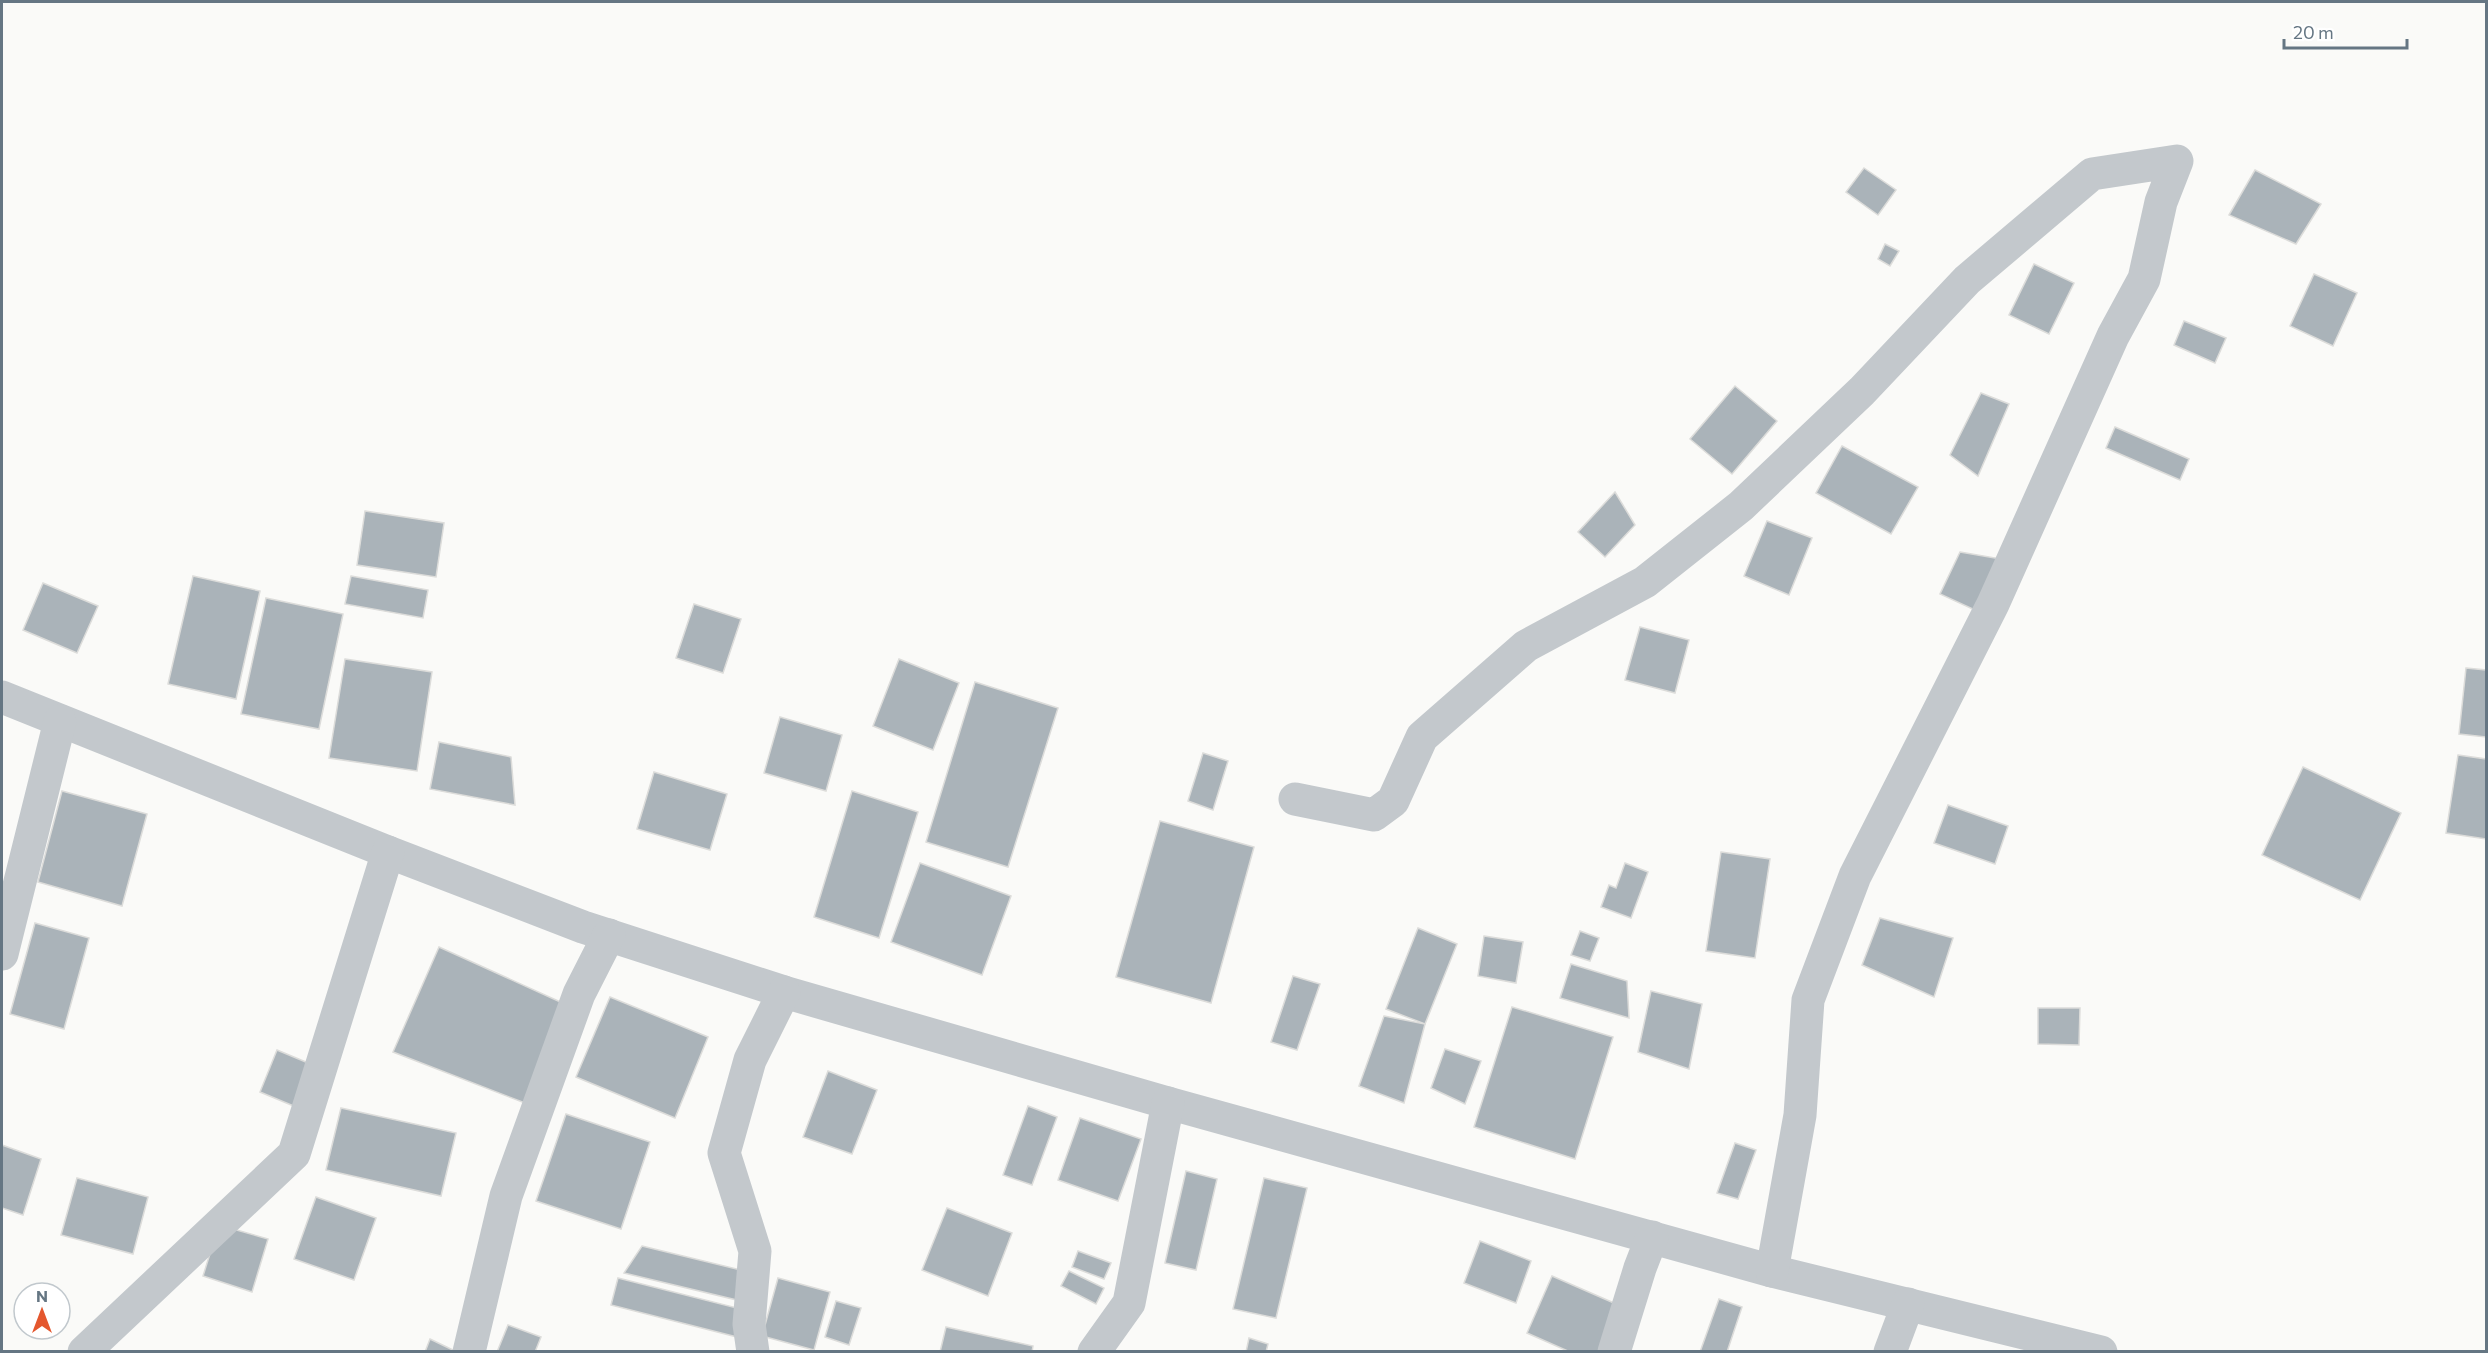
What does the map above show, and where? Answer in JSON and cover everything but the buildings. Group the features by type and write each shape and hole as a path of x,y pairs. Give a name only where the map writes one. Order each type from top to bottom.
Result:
{"street":[{"path":"1295,799 1374,815 1394,801 1422,737 1526,646 1645,582 1741,506 1862,391 1967,280 2092,174 2177,161 2161,202 2144,279 2113,336 1993,604 1855,876 1808,1000 1800,1115 1772,1271"},
{"path":"2,697 388,852 609,935 784,992 1168,1103 1772,1271 2101,1352"},
{"path":"2,954 60,721"},
{"path":"84,1352 294,1154 388,852"},
{"path":"469,1352 506,1196 579,994 609,935"},
{"path":"753,1352 748,1324 755,1251 724,1153 750,1060 784,992"},
{"path":"1094,1352 1129,1303 1168,1103"},
{"path":"1614,1352 1640,1268 1652,1238"},
{"path":"1890,1352 1908,1304"}]}
